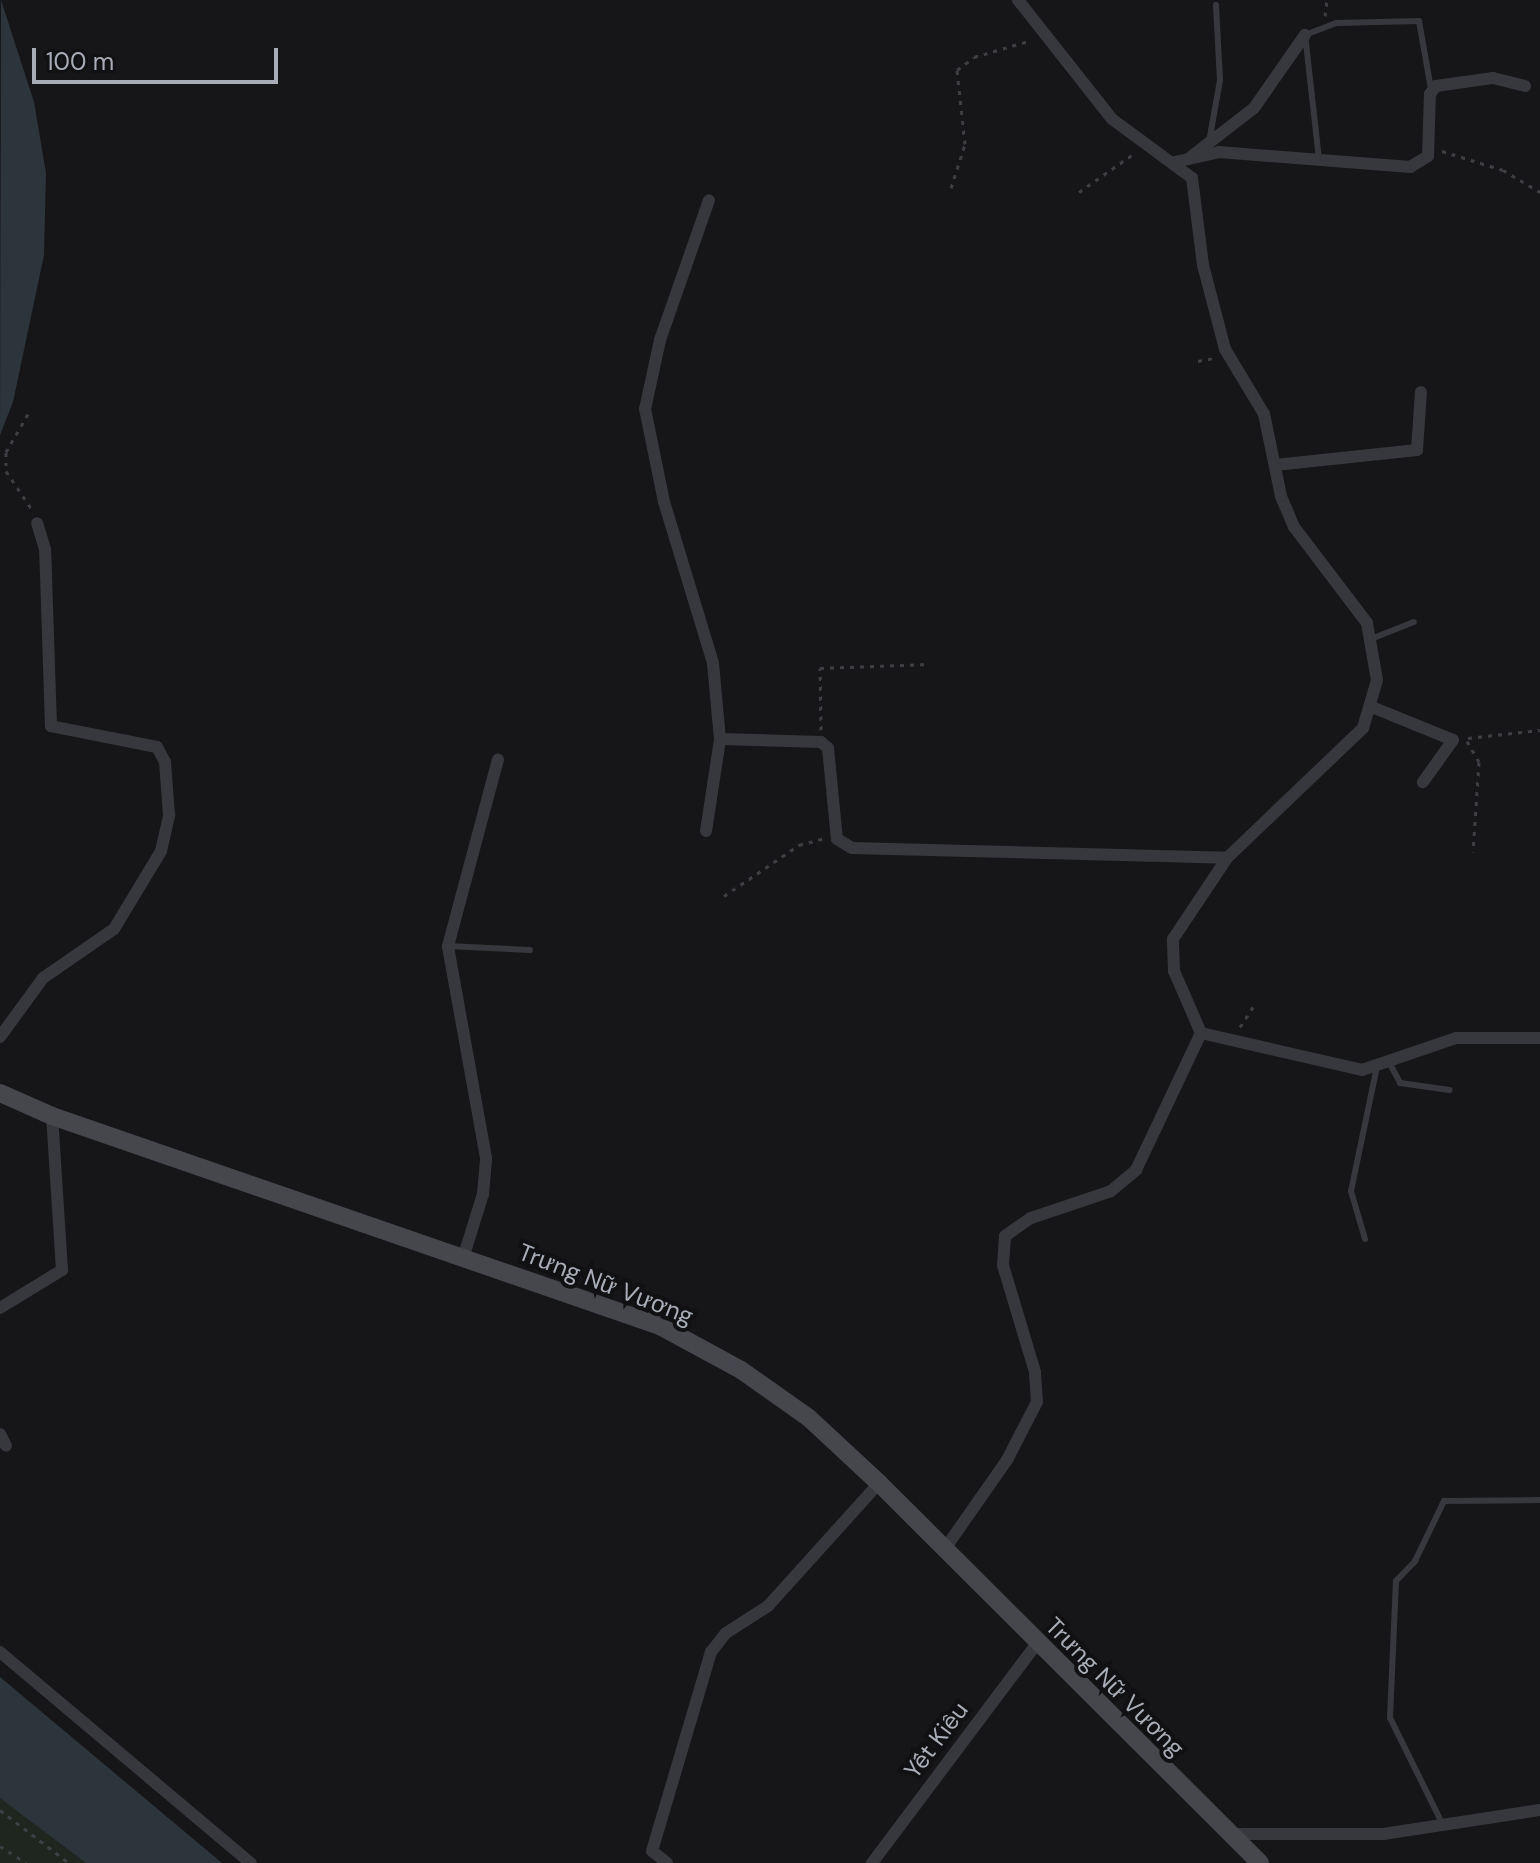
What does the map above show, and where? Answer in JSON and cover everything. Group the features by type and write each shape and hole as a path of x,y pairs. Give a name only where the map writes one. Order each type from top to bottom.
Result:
{"main road":[{"name":"Trưng Nữ Vương","path":"0,1093 52,1116 464,1255 660,1326 741,1370 809,1418 879,1483 1260,1863"}],"street":[{"path":"944,1550 1007,1460 1037,1402 1035,1372 1003,1265 1005,1236 1031,1218 1124,1184 1201,1033 1170,954 1184,920 1227,858 1347,744 1372,707 1377,680 1367,623 1294,527 1275,465 1264,414 1228,354 1213,309 1192,178 1175,162 1112,119 1018,0"},
{"path":"1189,158 1254,108 1305,35"},
{"path":"1175,162 1219,152 1398,170 1428,156 1431,89 1479,78 1525,86"},
{"path":"706,831 720,739 713,663 670,527 645,409 660,340 709,200"},
{"path":"1275,465 1417,450 1421,392"},
{"path":"0,1037 43,978 114,929 167,834 170,791 157,747 51,726 45,549 37,523"},
{"path":"1372,707 1459,739 1423,782"},
{"path":"720,739 821,742 828,748 837,839 842,846 880,851 1227,858"},
{"path":"464,1255 483,1194 486,1158 448,946 498,760"},
{"path":"1201,1033 1344,1068 1383,1065 1456,1038 1540,1038"},
{"path":"0,1308 62,1270 52,1116"},
{"path":"667,1863 652,1851 711,1652 726,1633 768,1606 879,1483"},
{"name":"Yết Kiêu","path":"872,1863 1037,1643"},
{"path":"0,1652 251,1863"},
{"path":"1230,1834 1383,1834 1441,1821 1540,1810"}],"lane":[{"path":"1209,142 1220,80 1216,5"},
{"path":"1319,163 1305,35 1337,23 1419,21 1431,89"},
{"path":"1371,639 1414,622"},
{"path":"448,946 530,950"},
{"path":"1383,1065 1400,1083 1450,1090"},
{"path":"1365,1239 1351,1191 1383,1065"},
{"path":"1441,1821 1390,1718 1396,1581 1415,1561 1444,1501 1540,1500"}],"path":[{"path":"951,188 965,144 957,70 974,57 1047,36"},
{"path":"1079,192 1146,142"},
{"path":"1428,156 1448,149 1540,192"},
{"path":"28,414 11,441 6,471 37,523"},
{"path":"821,742 820,668 929,664"},
{"path":"1459,739 1540,730"},
{"path":"1459,739 1479,762 1473,852"},
{"path":"724,896 811,839 837,839"},
{"path":"1231,1040 1253,1007"},
{"path":"0,1810 69,1863"},
{"path":"0,1846 26,1863"}],"shaded area":[{"path":"1,0 34,102 46,173 44,255 13,402 0,435"},
{"path":"0,1677 222,1863 86,1863 0,1798"},
{"path":"0,1798 4,1800 86,1863 0,1863"}]}
